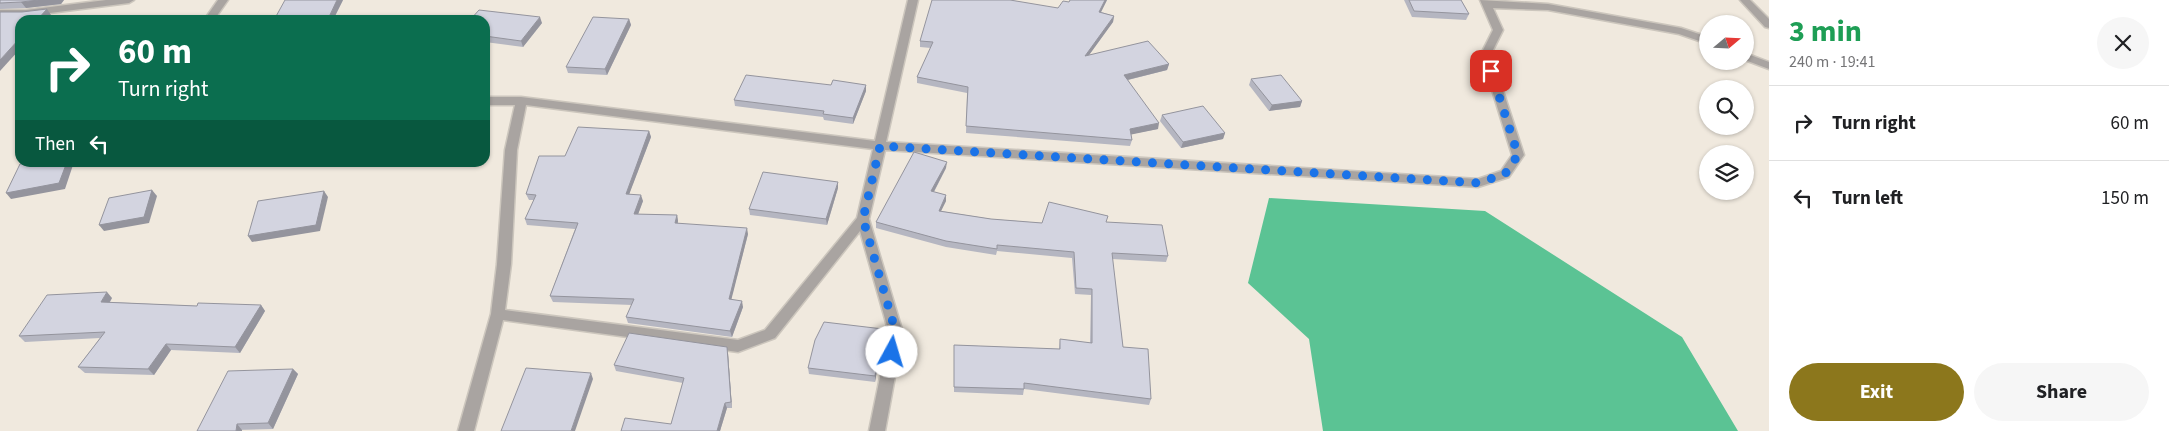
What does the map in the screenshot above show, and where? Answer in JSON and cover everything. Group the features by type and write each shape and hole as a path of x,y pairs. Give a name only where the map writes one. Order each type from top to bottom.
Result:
{"street":[{"path":"0,14 26,13 129,0"},
{"path":"212,15 223,0"},
{"path":"498,314 738,346 770,334 863,219 913,0"},
{"path":"1745,0 1769,25"},
{"path":"490,101 521,101 880,146 1478,183 1505,174 1518,155 1486,54 1498,30 1487,2 1548,7 1681,31 1699,38"},
{"path":"1754,60 1769,66"},
{"path":"466,431 498,314 504,264 511,150 521,101"},
{"path":"863,219 896,333 877,431"}],"green space":[{"path":"1269,198 1485,211 1682,337 1738,431 1323,431 1309,339 1248,283"}],"building":[{"path":"0,0 39,0 0,3"},
{"path":"285,0 337,0 330,15 277,15"},
{"path":"932,0 1010,0 1058,8 1063,1 1105,0 1099,12 1114,16 1085,56 1148,41 1169,64 1124,75 1159,123 1130,129 1132,140 966,126 968,87 917,77 933,42 920,41"},
{"path":"1409,0 1461,0 1469,14 1414,11"},
{"path":"47,9 42,15 15,15 15,44 0,60 0,12"},
{"path":"479,10 540,17 521,41 490,37 490,15 474,15"},
{"path":"593,17 629,19 605,69 566,67"},
{"path":"746,75 831,85 833,80 866,85 853,118 823,114 824,111 734,100"},
{"path":"1281,75 1302,101 1272,105 1251,79"},
{"path":"1203,106 1225,133 1183,142 1162,115"},
{"path":"578,127 649,131 626,194 641,195 634,214 677,215 675,223 747,228 729,299 742,301 730,331 626,317 634,299 550,296 578,223 525,219 536,195 526,194 539,156 565,156"},
{"path":"914,152 947,162 931,191 946,195 939,211 991,219 1042,223 1049,202 1108,216 1106,222 1162,225 1168,256 1112,253 1123,347 1148,349 1151,399 1024,383 1024,389 954,387 954,345 1060,349 1060,339 1092,343 1092,289 1076,288 1074,252 997,245 997,249 946,241 876,222"},
{"path":"19,167 65,167 59,183 6,193"},
{"path":"763,172 838,182 826,219 749,209"},
{"path":"152,190 144,217 99,225 109,198"},
{"path":"324,191 316,225 248,236 258,201"},
{"path":"107,292 101,302 197,306 198,303 261,305 235,347 166,344 148,369 78,367 105,332 19,336 47,295"},
{"path":"824,322 883,329 875,376 808,368 815,340"},
{"path":"629,333 727,347 731,402 725,403 717,431 621,431 625,418 671,424 684,378 614,365"},
{"path":"526,368 591,373 571,431 501,431"},
{"path":"293,369 268,423 237,424 236,431 197,431 228,371"}],"route":[{"path":"892,352 896,333 863,219 880,146 1478,183 1505,174 1518,155 1491,71"}]}
